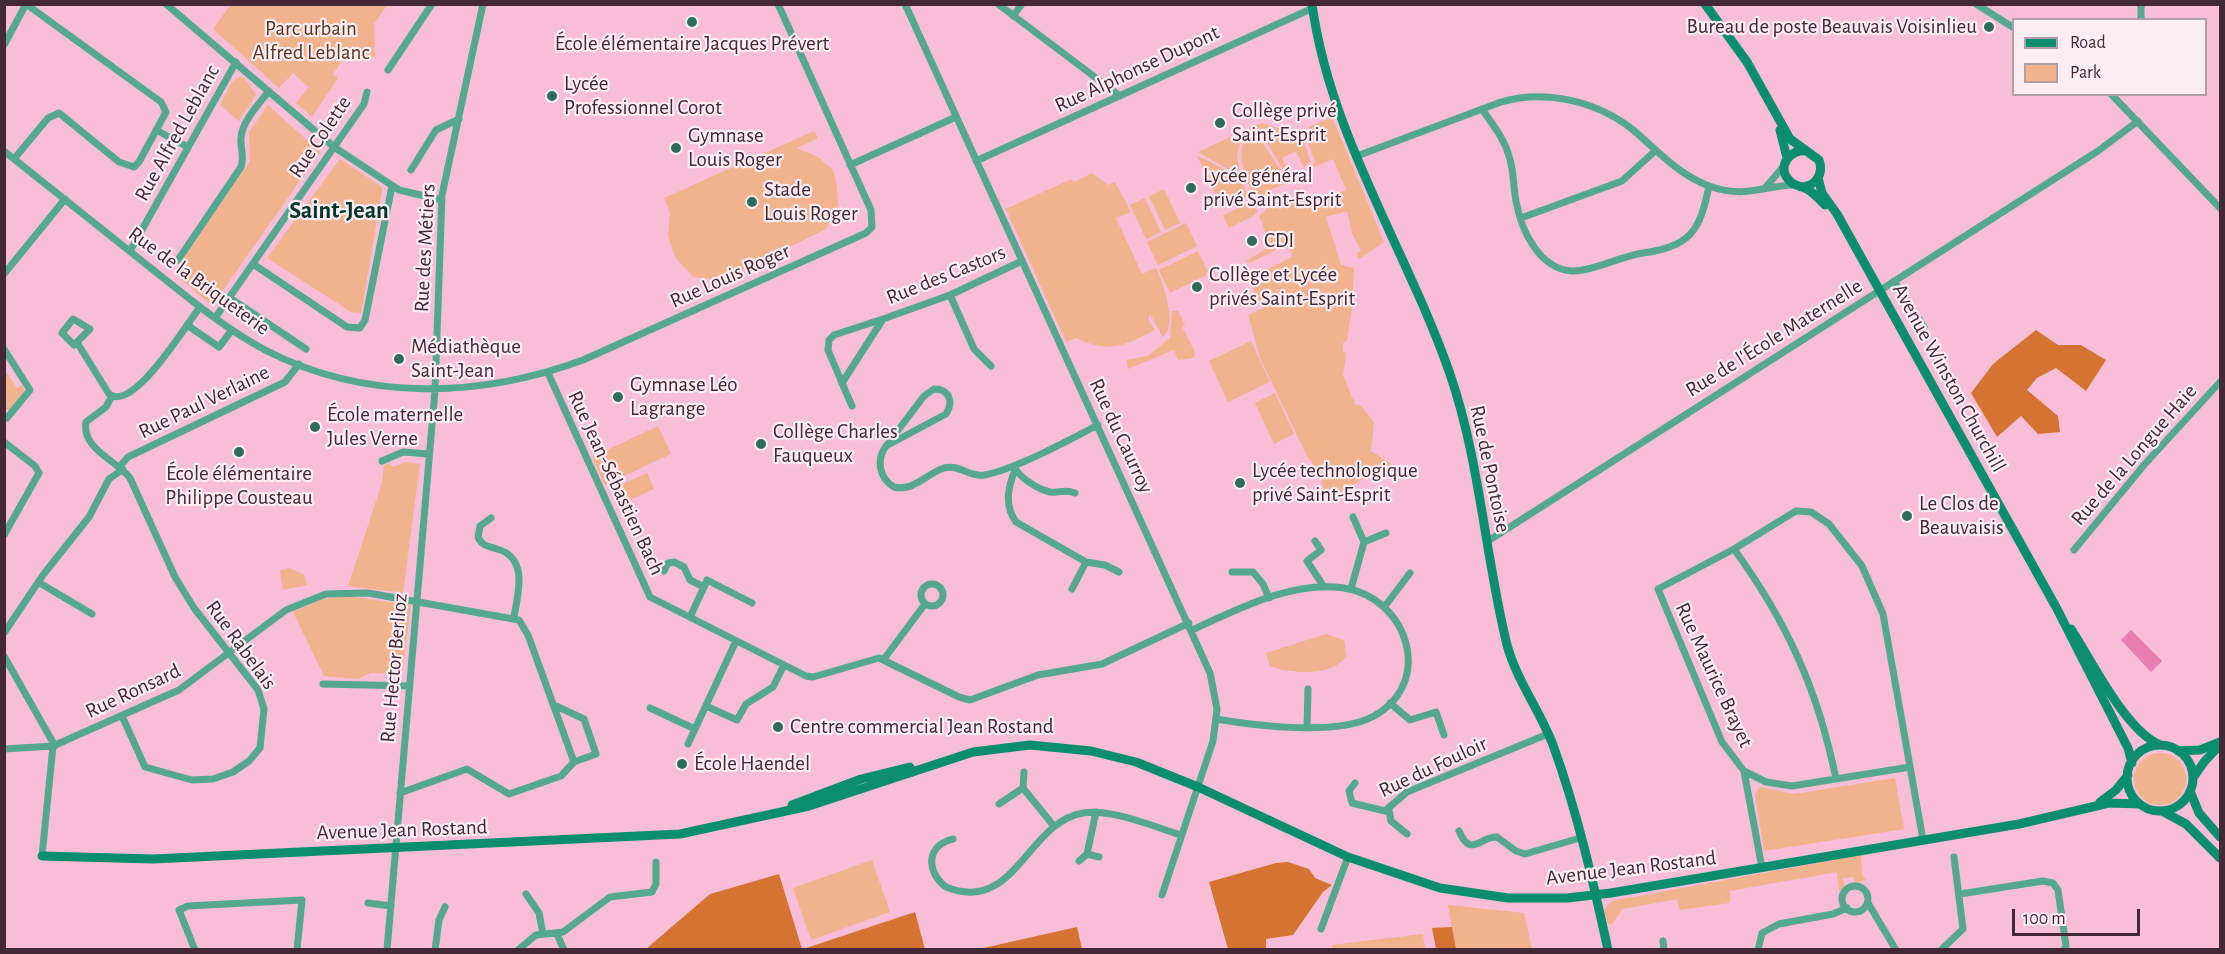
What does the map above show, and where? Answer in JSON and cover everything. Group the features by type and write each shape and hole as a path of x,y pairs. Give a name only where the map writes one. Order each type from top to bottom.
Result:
{"street":[{"path":"4,45 26,4 163,104 166,112 137,165 129,167 119,162 61,114 54,114 14,159"},
{"path":"166,4 334,147 403,192 442,200"},
{"path":"388,70 432,4"},
{"name":"Rue des Métiers","path":"435,390 442,200 483,4"},
{"name":"Rue Louis Roger","path":"435,390 492,386 548,373 592,356 870,230 874,223 873,214 778,4"},
{"name":"Rue du Caurroy","path":"905,4 1191,626 1212,679 1216,719 1210,754 1162,895"},
{"path":"998,4 1119,96"},
{"path":"1013,16 1022,4"},
{"path":"1357,156 1482,108 1524,97 1572,101 1596,108 1620,121 1679,171 1709,186 1743,193 1810,185 1818,178 1820,161 1793,142 1770,106 1747,62 1705,4"},
{"path":"1976,4 2012,27"},
{"name":"Rue Alphonse Dupont","path":"976,161 1312,6"},
{"name":"Rue de Pontoise","path":"1312,6 1323,62 1357,156 1452,380 1488,541 1510,655 1548,734 1596,895 1608,950"},
{"name":"Rue Alfred Leblanc","path":"130,251 234,61"},
{"path":"178,260 241,167 243,130 269,92"},
{"name":"Rue Colette","path":"215,318 364,104 367,92"},
{"path":"2115,96 2220,208"},
{"path":"1770,106 1785,143 1787,178 1798,186"},
{"path":"1482,108 1501,137 1510,158 1515,198 1532,244 1548,262 1565,270 1583,270 1620,257 1675,247 1697,225 1709,186"},
{"path":"850,165 956,117"},
{"path":"411,170 436,130 459,119"},
{"name":"Rue de l'École Maternelle","path":"1488,541 2110,143 2138,121"},
{"path":"156,130 188,147"},
{"name":"Rue de la Briqueterie","path":"4,151 200,307 232,330 267,350 299,364 366,383 435,390"},
{"path":"1521,218 1622,181 1655,151"},
{"path":"1763,189 1777,178 1786,162 1797,151 1808,151"},
{"name":"Avenue Winston Churchill","path":"1818,178 1822,193 1846,230 2056,607 2128,748 2132,763"},
{"path":"253,264 347,327 360,328 365,320 392,186"},
{"name":"Avenue Winston Churchill","path":"1798,186 1818,198 1846,230"},
{"path":"4,274 65,200"},
{"name":"Rue des Castors","path":"852,406 828,350 829,339 834,335 950,295 1022,261"},
{"path":"1894,281 1924,327"},
{"path":"950,295 974,349 991,366"},
{"path":"230,298 306,349"},
{"path":"112,396 124,397 142,384 200,307"},
{"name":"Rue des Castors","path":"842,383 884,319"},
{"path":"187,325 219,348 232,330"},
{"path":"78,344 112,396"},
{"path":"4,349 30,390 5,418"},
{"name":"Rue Paul Verlaine","path":"4,633 38,582 89,517 109,479 128,457 285,382 299,364"},
{"name":"Rue Jean-Sébastien Bach","path":"548,373 650,597 784,665 813,677 873,658 884,659"},
{"name":"Rue de la Longue Haie","path":"2074,550 2144,465 2220,382"},
{"path":"886,446 946,414 950,404 948,394 937,389 928,392 886,446 880,459 881,472 887,482 897,488 909,488 945,468 957,467 974,474 984,475 1014,467 1098,426"},
{"name":"Rue Hector Berlioz","path":"387,950 435,390"},
{"path":"112,396 102,411 86,423 86,428 99,452 121,467"},
{"path":"4,442 35,466 39,475 4,535"},
{"path":"382,461 405,452 429,454"},
{"name":"Rue Rabelais","path":"121,467 135,487 175,577 194,608 258,690 264,705 260,748 239,769 219,778 199,781 151,770 141,762 122,716"},
{"path":"1014,467 1026,480 1051,492 1064,490 1075,493"},
{"path":"1014,467 1008,496 1010,511 1016,522 1086,562 1105,565 1119,572"},
{"name":"Rue Maurice Brayet","path":"1910,767 1786,786 1763,781 1744,771 1722,742 1658,592 1660,587 1734,549 1791,514 1803,510 1823,519 1848,546 1870,581 1884,619 1923,840"},
{"path":"1351,590 1364,542 1353,517"},
{"path":"490,518 480,526 478,537 483,544 507,552 516,562 520,580 514,618 525,628 574,762"},
{"path":"1364,542 1386,532"},
{"path":"1315,541 1321,550 1307,561 1324,587"},
{"path":"1734,549 1769,600 1797,650 1819,707 1836,779"},
{"path":"664,571 668,563 674,562 684,567 690,580 704,587"},
{"path":"1072,589 1086,562"},
{"path":"1232,572 1253,572 1263,584 1269,598"},
{"path":"1385,606 1410,573"},
{"path":"690,617 707,580 752,603"},
{"path":"38,582 92,614"},
{"path":"925,604 884,659 959,697 970,700 1038,675 1102,664 1191,626 1269,598 1324,587 1351,590 1368,596 1385,606 1401,625 1408,650 1404,681 1390,703 1379,712 1363,720 1307,727 1258,725 1216,719"},
{"name":"Rue Ronsard","path":"54,746 184,687 286,610 310,598 334,592 369,593 514,618"},
{"name":"Avenue Winston Churchill","path":"2056,607 2132,723 2146,738 2164,746"},
{"path":"688,744 736,641"},
{"path":"4,656 54,746 42,856"},
{"path":"706,706 737,720 746,704 772,687 784,665"},
{"path":"323,684 410,686"},
{"path":"1307,727 1308,689"},
{"path":"1390,703 1410,720 1436,712 1444,735"},
{"path":"400,793 467,769 503,793 512,793 561,776 574,762 596,754 584,719 555,706"},
{"path":"650,708 695,729"},
{"name":"Rue du Fouloir","path":"1355,783 1349,791 1352,803 1382,812 1389,810 1407,792 1548,734"},
{"path":"2220,743 2200,750 2178,751 2164,746 2146,749 2132,763 2128,775 2130,790 2140,804 2151,810 2162,811 2186,824 2220,858"},
{"path":"2162,811 2179,805 2190,791 2193,778 2220,743"},
{"path":"4,749 54,746"},
{"name":"Avenue Jean Rostand","path":"42,856 139,860 680,834 809,806 946,759 1009,746 1066,747 1124,759 1198,787 1348,857 1423,884 1478,896 1550,898 1596,895 2040,820 2115,802 2140,804"},
{"path":"2178,751 2188,761 2193,778"},
{"path":"1744,771 1762,868"},
{"path":"1023,772 1023,788 1053,825"},
{"name":"Avenue Jean Rostand","path":"2092,806 2113,793 2128,775"},
{"path":"999,804 1023,788"},
{"path":"2190,791 2199,813 2220,837"},
{"path":"1389,810 1391,821 1407,834"},
{"path":"1079,861 1087,854 1096,812"},
{"path":"953,838 940,843 933,850 931,860 936,875 950,888 979,890 994,886 1008,878 1053,825 1080,813 1096,812 1181,835"},
{"path":"1460,831 1463,840 1471,845 1479,845 1488,838 1497,837 1516,851 1525,854 1580,838"},
{"path":"1087,854 1099,857"},
{"path":"1321,929 1348,857"},
{"path":"1941,950 1962,932 1960,894 1954,857"},
{"path":"518,950 536,935 566,931 610,897 652,892 656,887 656,862"},
{"path":"1960,894 2043,881 2053,883 2058,890 2066,946 2064,950"},
{"path":"1847,908 1843,896 1852,886 1865,891 1868,903 1896,950"},
{"path":"526,894 539,912 543,934"},
{"path":"195,950 179,910 188,906 302,900 297,950"},
{"path":"368,903 391,906"},
{"path":"1758,950 1762,933 1773,926 1847,908 1859,911 1868,903"},
{"path":"435,950 438,920 445,907"},
{"path":"557,934 564,950"},
{"path":"1663,940 1664,950"}],"green space":[{"name":"Parc urbain Alfred Leblanc","path":"231,4 387,5 374,24 375,56 371,58 352,46 333,74 338,78 312,117 296,103 309,87 293,73 279,88 213,29"},
{"path":"239,77 244,78 256,94 239,121 220,105 232,82"},
{"path":"268,105 320,152 212,306 176,275 183,265 182,260 250,161 249,132"},
{"path":"1332,117 1384,242 1359,259 1357,253 1361,251 1352,233 1347,211 1326,217 1341,265 1354,268 1347,341 1343,343 1343,351 1346,353 1343,375 1355,404 1361,406 1374,422 1371,451 1391,464 1325,500 1321,475 1307,456 1260,358 1248,315 1263,308 1251,284 1263,279 1263,272 1293,256 1287,244 1250,263 1246,261 1271,246 1259,216 1266,210 1267,203 1273,200 1276,205 1299,194 1297,189 1299,188 1309,206 1346,190 1333,159 1310,169 1315,162 1308,143 1309,127"},
{"path":"1262,123 1289,131 1305,128 1304,142 1310,161 1304,168 1296,151 1282,158 1292,179 1286,182 1284,171 1256,125"},
{"path":"1252,126 1281,171 1283,184 1269,191 1272,197 1266,199 1260,195 1253,195 1242,160 1243,143"},
{"name":"Stade Louis Roger","path":"814,131 818,138 797,148 818,157 833,170 838,206 826,229 723,280 693,277 675,257 668,236 670,213 664,198"},
{"path":"1243,133 1237,156 1240,176 1198,152"},
{"path":"1197,156 1237,178 1246,191 1246,198 1223,209"},
{"path":"340,159 381,186 382,191 361,313 351,312 267,258"},
{"path":"1092,173 1108,185 1115,182 1131,212 1116,218 1142,274 1156,268 1168,303 1169,323 1163,337 1150,314 1148,319 1155,330 1125,344 1098,346 1076,338 1066,342 1006,209 1071,179 1074,182"},
{"path":"1164,189 1180,223 1165,230 1149,196"},
{"path":"1145,198 1161,232 1146,239 1130,205"},
{"path":"1249,203 1258,211 1229,228 1223,215"},
{"path":"1186,223 1197,246 1158,265 1147,242"},
{"path":"1198,251 1209,274 1170,293 1159,270"},
{"path":"1172,311 1178,311 1185,325 1182,327 1195,352 1194,358 1178,360 1174,350 1128,369 1127,360 1148,356 1170,338"},
{"path":"1251,341 1270,382 1228,402 1209,361"},
{"path":"4,369 17,388 23,385 24,391 11,409 7,410 5,408"},
{"path":"1275,393 1294,434 1274,444 1255,403"},
{"path":"658,426 671,454 605,485 592,457"},
{"path":"406,462 420,464 403,593 348,586 382,483 384,465 389,463 393,467"},
{"path":"647,473 654,489 623,503 616,487"},
{"path":"288,568 304,574 307,585 283,590 280,571"},
{"path":"348,596 411,605 402,674 371,673 358,679 324,676 293,612 323,599"},
{"path":"1326,634 1344,640 1346,656 1332,668 1300,672 1270,666 1266,653"},
{"path":"2160,753 2170,755 2178,761 2184,769 2186,779 2184,789 2178,797 2170,803 2160,805 2150,803 2142,797 2136,789 2134,779 2136,769 2142,761 2150,755"},
{"path":"1895,778 1904,829 1764,851 1755,794 1760,787 1794,794"},
{"path":"1861,855 1862,874 1866,880 1855,883 1854,877 1843,878 1844,887 1839,891 1837,872 1730,891 1730,903 1680,910 1677,899 1623,909 1612,924 1608,924 1604,910 1612,901"},
{"path":"872,860 890,912 811,940 793,888"},
{"path":"1448,905 1524,913 1532,949 1456,949"},
{"path":"1423,934 1425,949 1333,949 1332,945"}],"shaded area":[{"path":"2036,330 2058,345 2081,345 2106,360 2086,391 2056,368 2037,378 2027,390 2058,416 2060,432 2038,434 2021,416 1997,437 1971,393 1993,364"},
{"path":"2131,630 2162,661 2151,672 2121,640"},
{"path":"1288,862 1309,869 1315,878 1332,885 1323,892 1293,935 1266,939 1266,949 1228,949 1209,882 1276,863"},
{"path":"779,874 802,949 646,949 710,894"},
{"path":"915,912 925,949 803,949"},
{"path":"1077,927 1082,949 979,949"},
{"path":"1452,927 1456,949 1436,949 1432,928"}],"place":[{"name":"École élémentaire Jacques Prévert","path":"692,22"},
{"name":"Bureau de poste Beauvais Voisinlieu","path":"1989,27"},
{"name":"Lycée Professionnel Corot","path":"552,96"},
{"name":"Collège privé Saint-Esprit","path":"1220,123"},
{"name":"Gymnase Louis Roger","path":"676,148"},
{"name":"Lycée général privé Saint-Esprit","path":"1191,188"},
{"name":"Stade Louis Roger","path":"752,202"},
{"name":"CDI","path":"1252,241"},
{"name":"Collège et Lycée privés Saint-Esprit","path":"1197,287"},
{"name":"Médiathèque Saint-Jean","path":"399,359"},
{"name":"Gymnase Léo Lagrange","path":"618,397"},
{"name":"École maternelle Jules Verne","path":"315,427"},
{"name":"Collège Charles Fauqueux","path":"761,444"},
{"name":"École élémentaire Philippe Cousteau","path":"239,452"},
{"name":"Lycée technologique privé Saint-Esprit","path":"1240,483"},
{"name":"Le Clos de Beauvaisis","path":"1907,516"},
{"name":"Centre commercial Jean Rostand","path":"778,727"},
{"name":"École Haendel","path":"682,764"}],"district":[{"name":"Saint-Jean","path":"339,211"}]}
